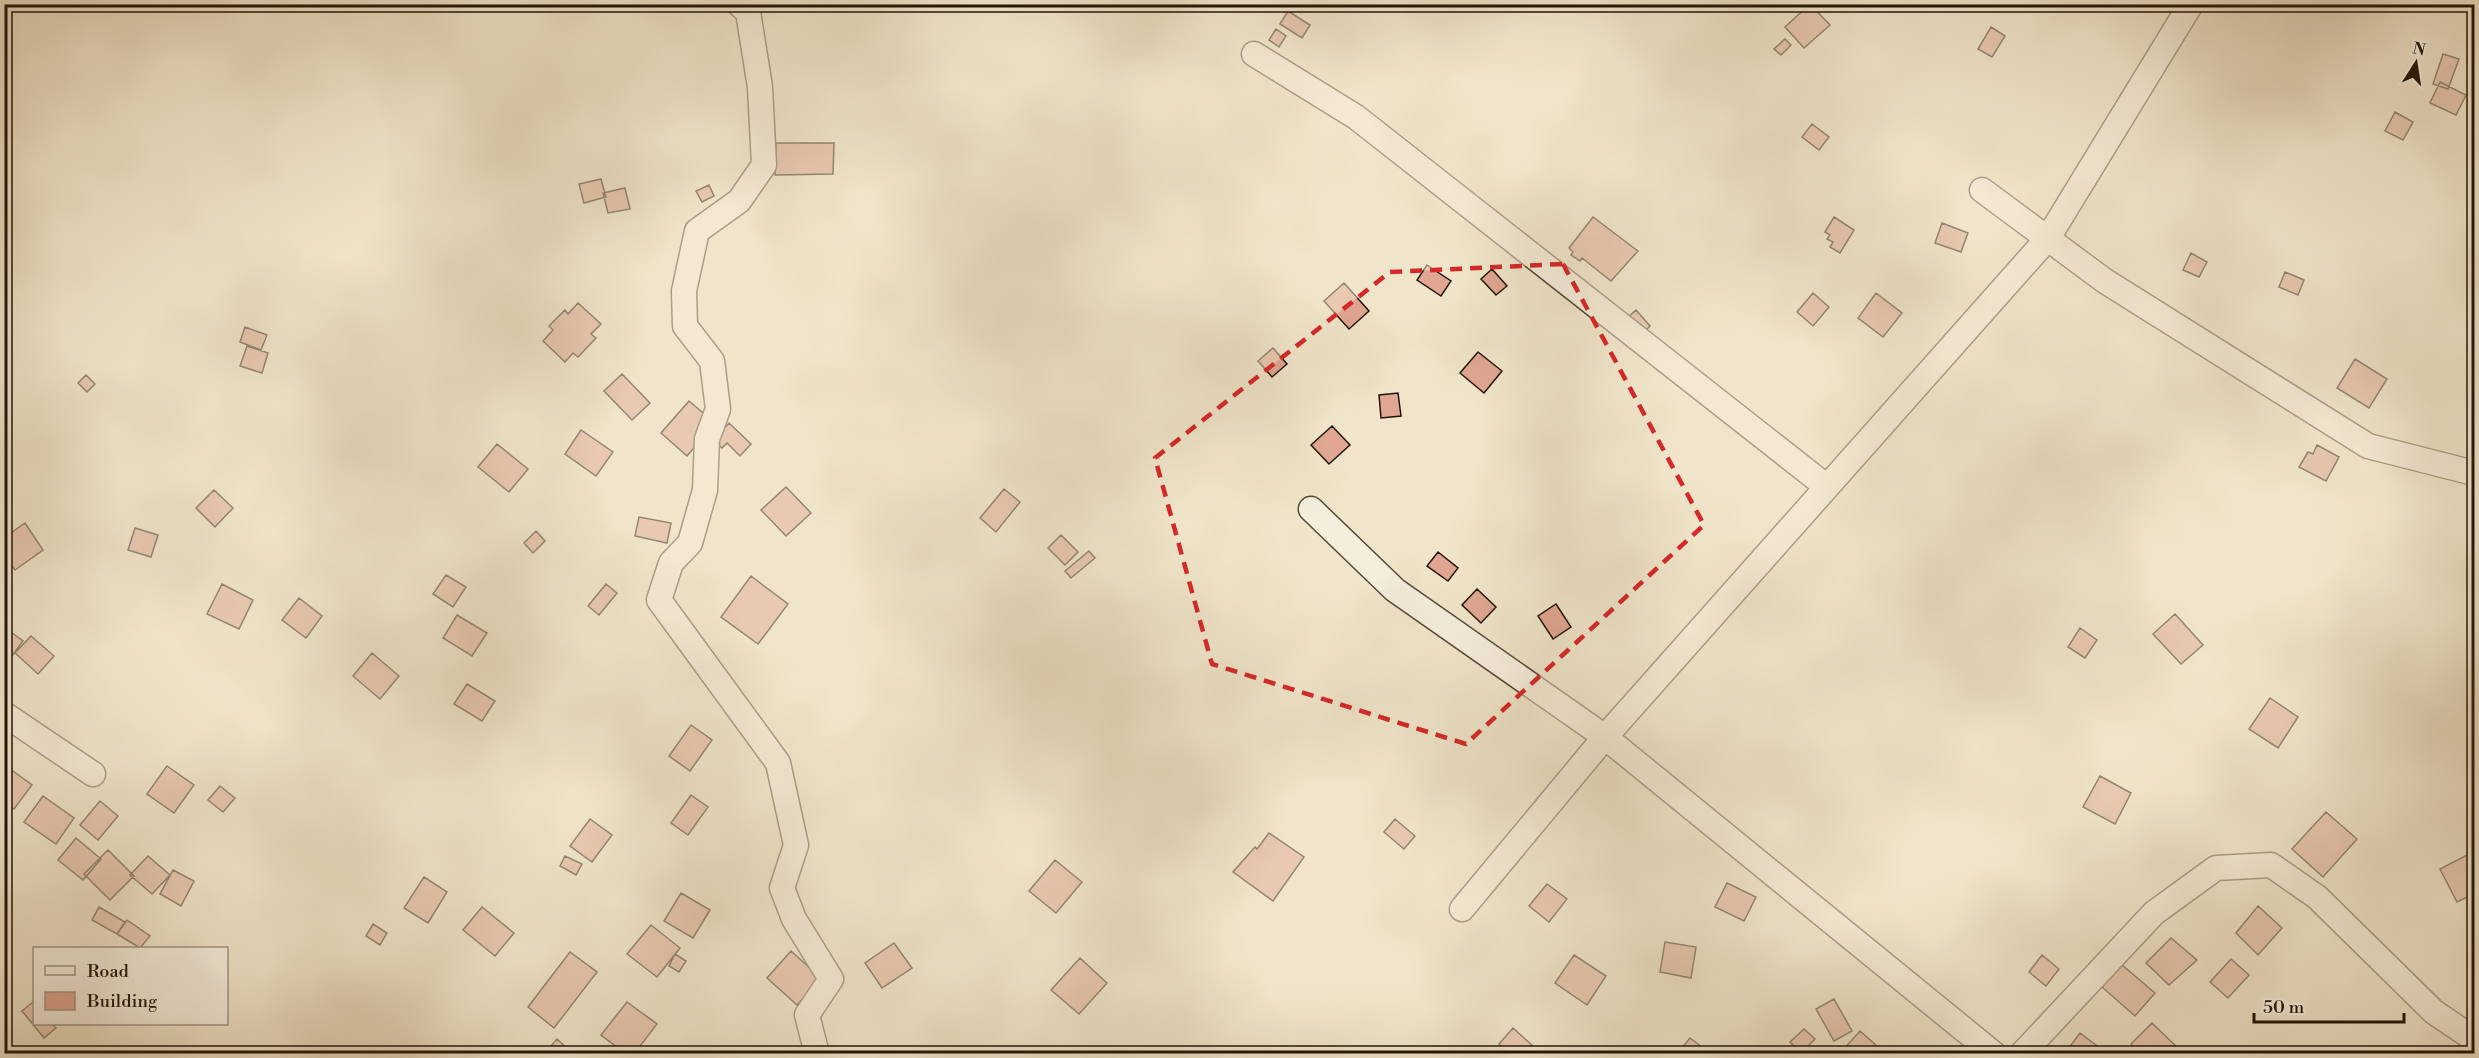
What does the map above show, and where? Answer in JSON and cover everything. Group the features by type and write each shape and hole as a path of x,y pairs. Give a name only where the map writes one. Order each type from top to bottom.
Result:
{"street":[{"path":"739,4 748,12 760,87 764,165 739,201 698,231 684,291 685,326 712,361 718,409 707,438 705,490 690,543 671,562 659,600 778,763 796,845 782,888 794,919 831,980 807,1015 817,1053"},
{"path":"1462,909 1605,737 2048,238 2191,4"},
{"path":"1254,54 1356,117 1827,487"},
{"path":"1982,190 2105,281 2368,446 2475,473"},
{"path":"1311,509 1395,590 1605,737 1994,1053"},
{"path":"4,714 93,774"},
{"path":"2022,1053 2154,914 2216,868 2271,865 2317,897 2434,1012 2475,1039"}],"highlighted area":[{"path":"1563,264 1704,525 1466,744 1212,664 1155,458 1390,272"}],"building":[{"path":"1810,4 1830,25 1804,48 1785,27"},
{"path":"1288,11 1310,25 1302,38 1280,24"},
{"path":"1991,27 2005,36 1992,57 1978,49"},
{"path":"1276,29 1286,36 1279,47 1269,40"},
{"path":"1785,39 1791,45 1781,55 1774,49"},
{"path":"2443,54 2459,59 2448,89 2433,84"},
{"path":"2440,82 2466,95 2456,115 2430,103"},
{"path":"2395,112 2413,122 2403,140 2385,131"},
{"path":"1812,124 1829,137 1819,150 1802,137"},
{"path":"776,143 834,143 833,174 775,175"},
{"path":"601,179 606,197 584,203 579,184"},
{"path":"709,185 714,196 702,202 696,191"},
{"path":"625,188 630,209 608,213 603,193"},
{"path":"1593,217 1638,251 1611,281 1582,258 1580,261 1571,255 1573,252 1569,248"},
{"path":"1834,217 1854,230 1840,253 1830,247 1833,242 1827,239 1830,235 1825,232"},
{"path":"1942,223 1968,233 1961,252 1935,243"},
{"path":"2191,253 2207,262 2199,277 2183,270"},
{"path":"1427,265 1451,281 1441,296 1417,280"},
{"path":"1492,269 1507,286 1496,295 1481,279"},
{"path":"2285,272 2304,280 2298,295 2279,287"},
{"path":"1344,283 1369,311 1349,329 1324,301"},
{"path":"1813,293 1829,307 1813,326 1797,312"},
{"path":"1876,293 1902,313 1883,337 1858,318"},
{"path":"578,303 601,324 591,334 596,338 578,357 573,353 565,362 543,341 553,330 549,326 565,310 568,314"},
{"path":"1636,310 1650,326 1642,334 1624,321"},
{"path":"245,327 267,335 261,350 240,342"},
{"path":"247,346 268,353 262,373 240,366"},
{"path":"1273,348 1287,364 1272,377 1258,361"},
{"path":"1478,352 1502,371 1484,393 1460,373"},
{"path":"2355,359 2387,379 2369,408 2337,388"},
{"path":"622,374 650,403 632,420 604,391"},
{"path":"86,375 95,384 87,392 78,383"},
{"path":"1398,393 1401,416 1381,418 1379,395"},
{"path":"689,401 715,423 687,456 661,433"},
{"path":"729,423 751,444 740,456 727,443 722,448 713,440"},
{"path":"1332,426 1350,445 1329,464 1311,445"},
{"path":"581,430 613,452 596,476 565,454"},
{"path":"497,444 528,469 509,492 478,467"},
{"path":"2317,445 2339,457 2326,481 2299,467 2308,452 2313,454"},
{"path":"786,487 811,513 786,536 761,510"},
{"path":"1004,489 1020,502 996,532 980,518"},
{"path":"214,490 233,508 215,527 196,508"},
{"path":"639,517 671,523 667,543 635,536"},
{"path":"25,523 43,550 15,570 4,555 4,538"},
{"path":"135,528 158,535 151,557 128,550"},
{"path":"536,531 545,541 533,553 524,543"},
{"path":"1061,535 1078,552 1065,565 1048,548"},
{"path":"1089,551 1095,558 1071,578 1065,571"},
{"path":"1438,552 1458,568 1448,581 1427,566"},
{"path":"446,575 466,587 453,607 433,594"},
{"path":"751,576 788,604 758,644 721,617"},
{"path":"222,584 253,600 239,629 207,614"},
{"path":"606,584 617,593 599,615 588,606"},
{"path":"1477,589 1496,607 1481,623 1462,605"},
{"path":"299,598 322,616 306,638 282,620"},
{"path":"1556,604 1571,627 1553,639 1538,616"},
{"path":"2175,614 2203,645 2181,664 2153,634"},
{"path":"457,615 487,633 472,656 443,638"},
{"path":"4,627 23,641 9,660 4,657"},
{"path":"2080,628 2097,640 2085,658 2068,647"},
{"path":"31,636 54,656 38,674 15,653"},
{"path":"372,653 399,676 380,699 353,676"},
{"path":"467,684 495,701 482,721 454,704"},
{"path":"2270,698 2298,717 2278,748 2249,729"},
{"path":"691,725 712,740 690,771 669,756"},
{"path":"167,766 194,785 174,813 147,794"},
{"path":"13,771 32,785 14,809 4,802 4,783"},
{"path":"2100,776 2131,793 2115,824 2083,807"},
{"path":"220,786 235,798 223,812 208,800"},
{"path":"691,795 708,807 688,835 671,823"},
{"path":"43,796 74,818 56,844 24,822"},
{"path":"100,801 118,816 98,840 80,825"},
{"path":"2326,812 2357,839 2323,877 2292,849"},
{"path":"590,819 612,835 592,862 570,846"},
{"path":"1395,819 1415,836 1404,849 1384,832"},
{"path":"4,821 11,827 4,835"},
{"path":"1269,833 1304,857 1273,901 1233,872 1255,847 1257,849"},
{"path":"76,838 101,859 83,880 58,860"},
{"path":"108,850 134,876 110,900 84,874"},
{"path":"2469,854 2474,864 2474,894 2457,902 2440,869"},
{"path":"148,856 170,875 152,894 130,875"},
{"path":"565,856 582,864 576,875 560,866"},
{"path":"1055,860 1082,882 1056,913 1029,891"},
{"path":"173,870 194,881 181,906 160,894"},
{"path":"424,877 447,892 428,923 404,908"},
{"path":"1727,883 1756,897 1744,921 1715,907"},
{"path":"1547,884 1567,899 1549,922 1529,906"},
{"path":"681,893 710,910 693,938 664,921"},
{"path":"2258,906 2282,928 2258,955 2236,933"},
{"path":"99,907 125,922 117,934 92,920"},
{"path":"482,907 514,933 495,956 463,930"},
{"path":"127,920 150,936 138,947 117,934"},
{"path":"373,924 387,933 380,945 366,936"},
{"path":"651,925 680,948 657,977 627,954"},
{"path":"2171,938 2197,960 2169,985 2146,963"},
{"path":"1665,942 1696,947 1691,978 1660,972"},
{"path":"894,943 912,968 882,988 865,963"},
{"path":"791,951 822,979 797,1005 767,978"},
{"path":"570,952 597,972 554,1028 528,1007"},
{"path":"675,954 686,961 679,972 669,966"},
{"path":"1574,955 1606,976 1587,1005 1555,983"},
{"path":"2042,955 2059,969 2046,986 2029,972"},
{"path":"1080,958 1107,983 1079,1014 1051,990"},
{"path":"2231,959 2249,975 2228,998 2210,982"},
{"path":"2121,964 2155,993 2135,1016 2102,987"},
{"path":"1834,999 1852,1031 1834,1041 1816,1009"},
{"path":"33,1002 33,1024 22,1011"},
{"path":"627,1002 657,1024 634,1054 626,1054 601,1035"},
{"path":"2152,1023 2184,1054 2139,1054 2131,1044"},
{"path":"33,1025 53,1025 56,1028 44,1038"},
{"path":"1513,1028 1534,1047 1527,1054 1509,1054 1499,1044"},
{"path":"1804,1029 1815,1039 1801,1053 1790,1042"},
{"path":"1860,1031 1877,1046 1870,1054 1844,1054 1842,1051"},
{"path":"2080,1033 2101,1049 2098,1054 2065,1053"},
{"path":"1690,1038 1710,1053 1677,1054"},
{"path":"557,1039 573,1054 544,1054"},
{"path":"67,1047 71,1054 62,1054 61,1052"}]}
